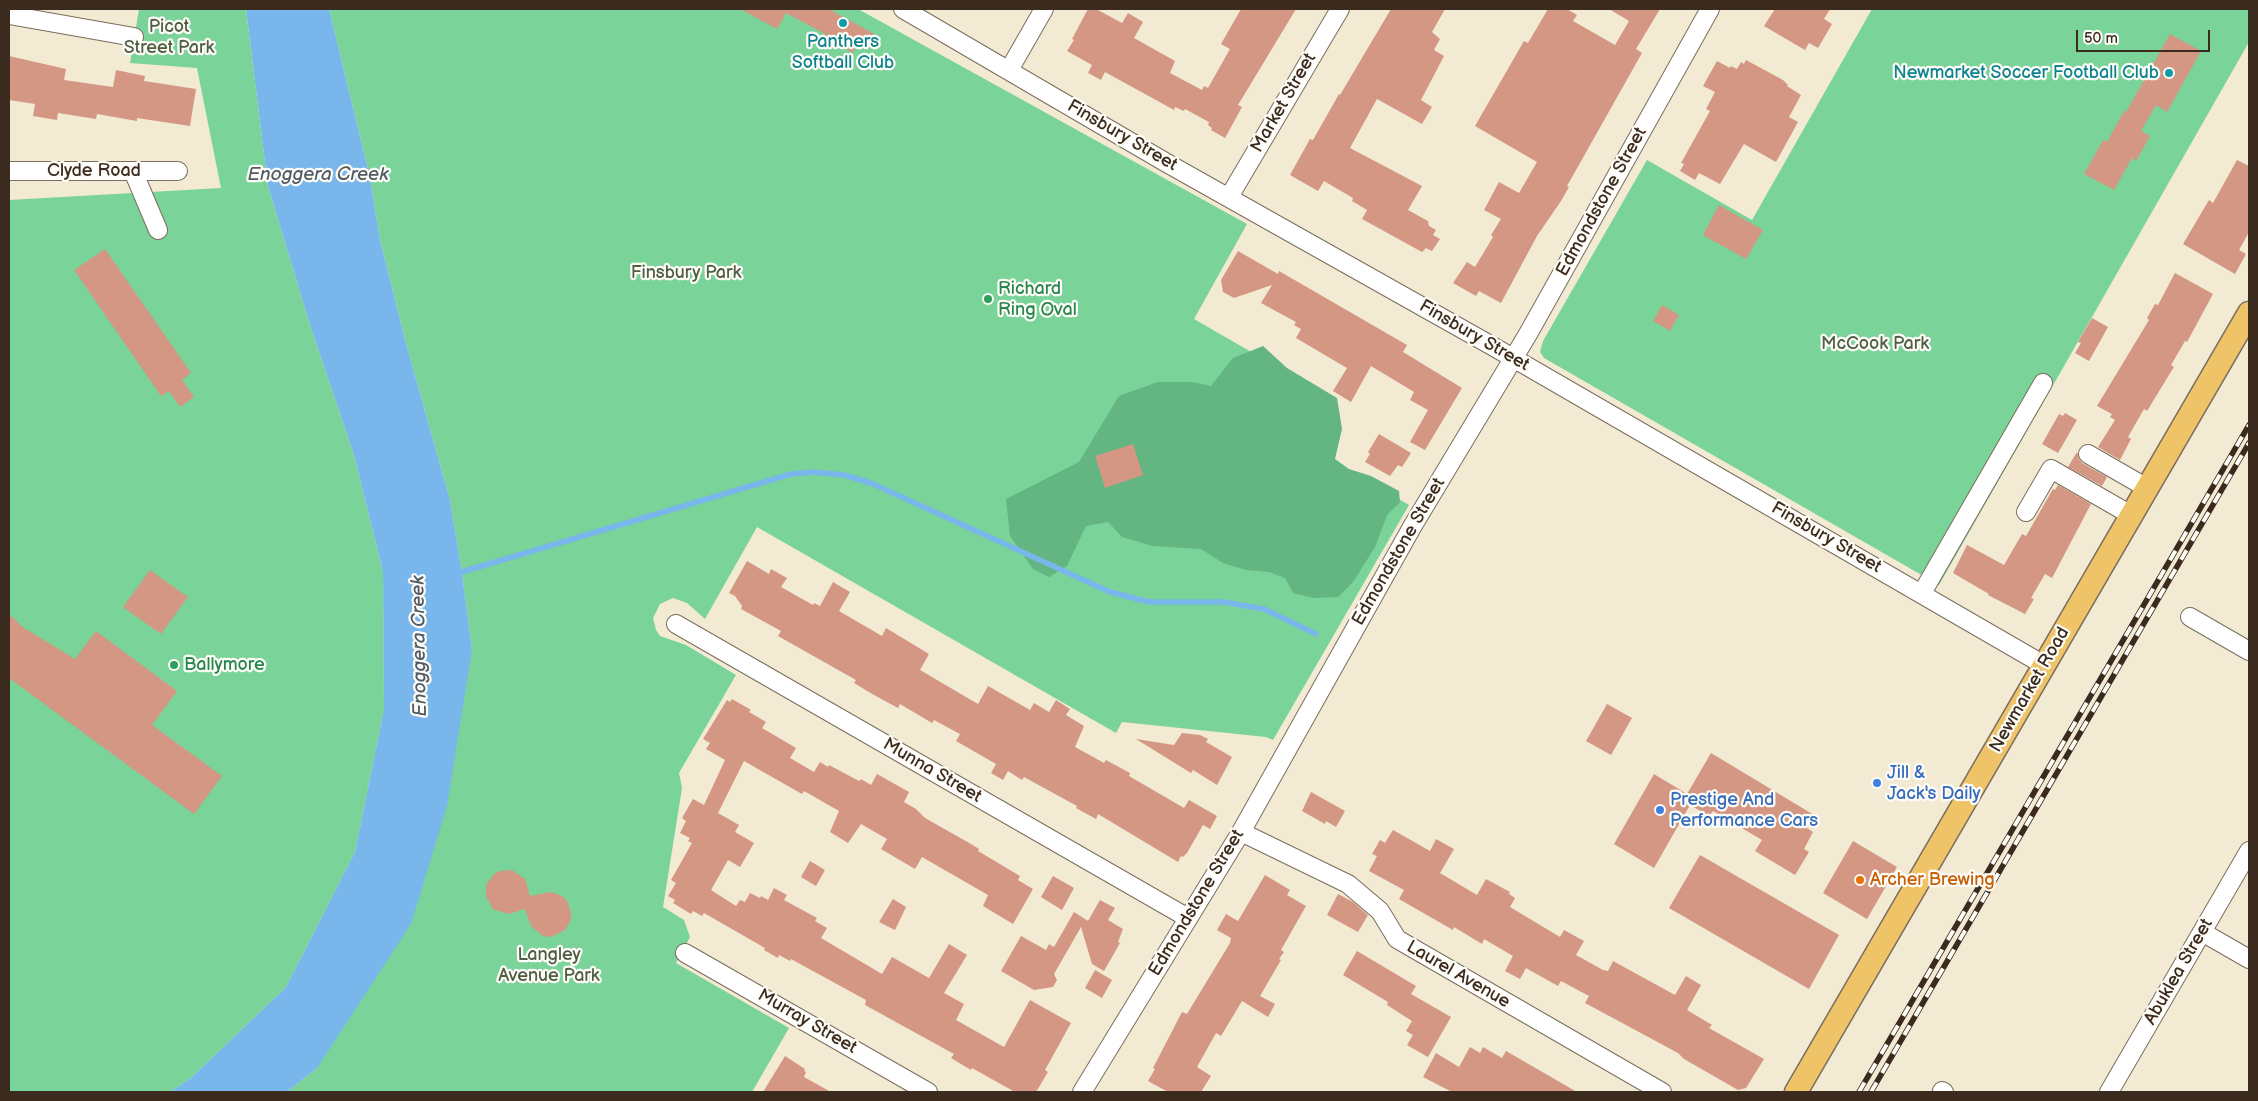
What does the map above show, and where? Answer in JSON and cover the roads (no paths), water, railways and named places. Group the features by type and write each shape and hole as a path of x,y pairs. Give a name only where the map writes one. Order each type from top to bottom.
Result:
{"main road":[{"name":"Newmarket Road","path":"1796,1092 2249,313"}],"street":[{"name":"Finsbury Street","path":"903,9 1229,197 1514,358 2044,665"},
{"path":"1009,70 1044,9"},
{"name":"Market Street","path":"1229,197 1340,9"},
{"name":"Edmondstone Street","path":"1082,1092 1241,832 1412,527 1514,358 1710,9"},
{"path":"9,15 134,37"},
{"name":"Clyde Road","path":"9,171 178,171"},
{"path":"133,171 158,230"},
{"path":"1922,593 2043,383"},
{"path":"2088,454 2147,488"},
{"path":"2026,512 2051,469 2131,515"},
{"path":"2190,617 2249,651"},
{"name":"Munna Street","path":"676,624 1188,918"},
{"name":"Laurel Avenue","path":"1241,832 1348,884 1380,910 1397,939 1662,1092"},
{"name":"Abuklea Street","path":"2109,1092 2249,851"},
{"path":"2202,932 2249,959"},
{"name":"Murray Street","path":"685,953 928,1092"}],"water":[{"name":"Enoggera Creek","path":"246,9 329,9 369,173 380,240 407,347 450,500 472,650 447,806 411,924 317,1068 287,1092 170,1092 192,1077 286,987 355,852 384,709 383,572 354,455 309,322 268,186"}],"waterway":[{"path":"455,574 791,474 813,472 844,475 871,483 1110,592 1149,602 1224,602 1264,609 1316,634"}],"railway":[{"path":"1859,1092 2249,425"},
{"path":"1871,1092 2249,443"}],"place":[{"name":"Panthers Softball Club","path":"843,23"},
{"name":"Newmarket Soccer Football Club","path":"2169,73"},
{"name":"Richard Ring Oval","path":"988,299"},
{"name":"Ballymore","path":"174,665"},
{"name":"Jill & Jack's Daily","path":"1877,783"},
{"name":"Prestige And Performance Cars","path":"1660,810"},
{"name":"Archer Brewing","path":"1860,880"}],"park label":[{"name":"Picot Street Park","path":"169,37"},
{"name":"Finsbury Park","path":"686,273"},
{"name":"McCook Park","path":"1875,344"},
{"name":"Langley Avenue Park","path":"549,965"}]}
